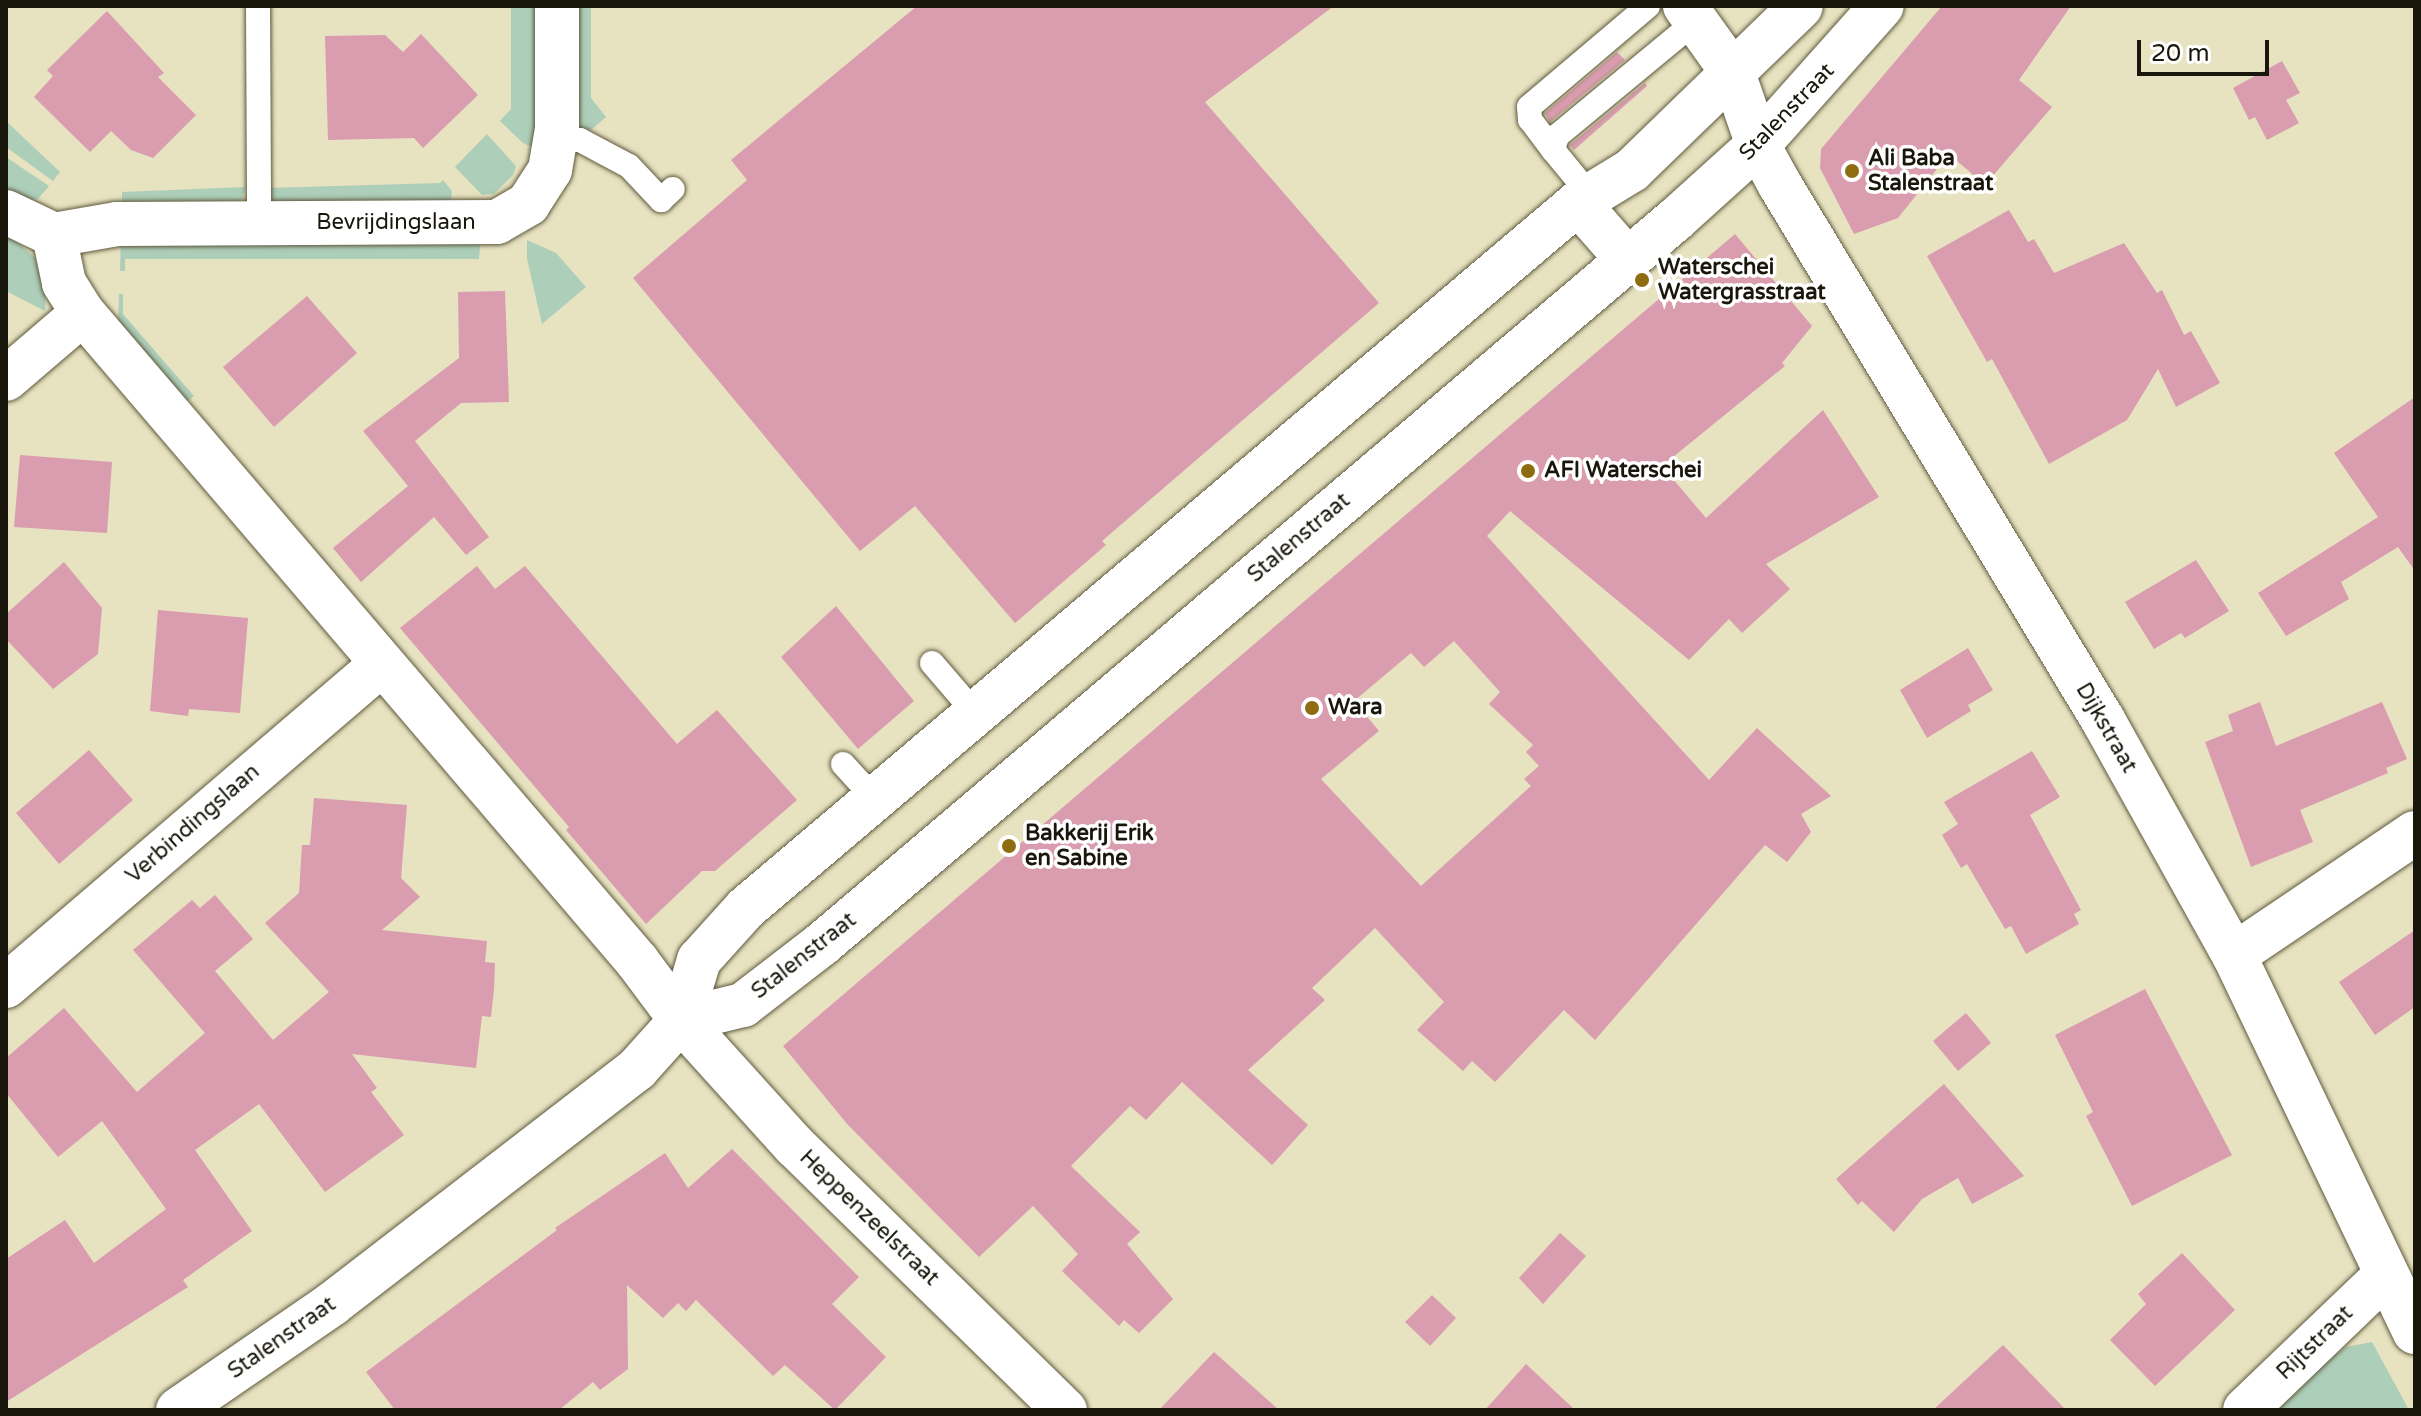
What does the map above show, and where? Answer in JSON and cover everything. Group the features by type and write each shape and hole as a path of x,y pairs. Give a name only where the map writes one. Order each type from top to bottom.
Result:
{"street":[{"name":"Bevrijdingslaan","path":"54,235 117,224 497,222 528,204 550,170 557,140 557,6"},
{"name":"Stalenstraat","path":"178,1410 332,1304 637,1069 681,1020 699,960 746,908 1584,199 1632,170 1801,6"},
{"name":"Stalenstraat","path":"681,1020 743,1005 822,944 1758,145 1882,6"},
{"name":"Dijkstraat","path":"1691,14 1733,73 1758,145 2103,720 2234,955 2415,1332"},
{"path":"1584,199 1627,259"},
{"path":"6,212 54,235 64,283 83,313 637,961 681,1020"},
{"path":"6,379 83,313"},
{"name":"Verbindingslaan","path":"6,986 382,664"},
{"path":"2234,955 2415,833"},
{"path":"746,908 749,931 760,949 775,960 794,964"},
{"name":"Heppenzeelstraat","path":"681,1020 795,1146 1065,1410"},
{"name":"Rijtstraat","path":"2245,1410 2386,1275"}],"lane":[{"path":"258,6 259,224"},
{"path":"1584,199 1530,120 1529,107 1648,6"},
{"path":"1553,150 1557,136 1691,14"},
{"path":"557,140 580,140 629,166 661,200 673,189"},
{"path":"932,663 975,713"},
{"path":"843,764 875,799"}],"green space":[{"path":"511,6 544,6 544,133 532,147 523,143 500,121 511,109"},
{"path":"571,6 591,6 591,98 606,117 591,130 579,128"},
{"path":"6,121 60,172 53,181 6,147"},
{"path":"487,134 516,166 513,175 494,194 482,195 455,167"},
{"path":"6,157 49,186 38,199 26,200 6,189"},
{"path":"443,180 452,191 450,208 324,212 267,201 267,188 440,183"},
{"path":"245,187 243,198 234,207 122,211 122,192"},
{"path":"6,233 39,261 46,286 45,311 6,291"},
{"path":"121,238 473,239 480,246 479,259 125,259 125,271 120,271"},
{"path":"527,240 556,253 586,287 542,324 527,259"},
{"path":"119,294 123,294 123,314 194,396 185,403 118,325"},
{"path":"2372,1342 2409,1410 2274,1410 2312,1371 2346,1347"}],"building":[{"path":"917,6 1334,6 1205,102 1379,303 1102,541 1106,545 1015,623 915,506 860,551 633,278 747,180 731,160"},
{"path":"1942,6 2071,6 2019,80 2052,107 1985,185 1949,154 1898,218 1854,234 1820,168 1821,149"},
{"path":"107,11 164,73 158,77 196,115 153,158 131,150 111,131 90,152 34,97 53,76 47,70"},
{"path":"421,34 478,95 423,148 414,138 328,140 325,36 385,35 403,52"},
{"path":"1617,52 1625,60 1550,122 1545,113"},
{"path":"2282,61 2300,93 2286,100 2299,123 2267,140 2255,117 2249,120 2233,88"},
{"path":"1645,83 1647,86 1574,150 1570,145"},
{"path":"2009,210 2028,242 2034,239 2054,273 2124,243 2157,293 2162,290 2184,335 2191,331 2220,383 2176,407 2158,369 2127,420 2049,464 1992,359 1987,362 1927,256"},
{"path":"1735,234 1812,326 1782,363 1785,366 1662,466 1706,518 1823,410 1879,497 1766,564 1790,589 1742,633 1729,619 1689,660 1510,511 1487,536 1709,780 1757,728 1831,796 1801,814 1811,832 1787,862 1765,845 1595,1040 1564,1010 1495,1082 1472,1061 1463,1071 1417,1030 1444,1002 1375,928 1312,988 1325,1000 1248,1070 1308,1125 1272,1165 1182,1082 1146,1120 1130,1106 1071,1166 1140,1232 1127,1244 1173,1299 1139,1333 1124,1320 1119,1326 1062,1271 1078,1254 1033,1206 979,1257 848,1125 783,1046","holes":["1454,641 1500,692 1489,704 1533,745 1526,752 1539,766 1524,779 1531,786 1421,886 1321,779 1379,731 1354,701 1411,653 1424,667"]},
{"path":"505,291 509,402 461,403 415,441 489,537 466,555 434,517 361,582 333,548 408,486 363,431 459,358 458,292"},
{"path":"307,296 357,353 274,427 223,367"},
{"path":"2415,397 2415,571 2398,547 2341,582 2349,599 2286,636 2258,593 2378,517 2334,453"},
{"path":"20,455 112,462 107,533 14,527"},
{"path":"2196,560 2229,611 2185,638 2181,633 2154,649 2125,602"},
{"path":"64,562 102,608 98,654 53,689 6,639 6,614"},
{"path":"477,566 495,589 525,566 677,744 717,710 797,800 715,871 702,871 646,924 566,830 569,827 400,628"},
{"path":"836,606 914,701 858,749 781,657"},
{"path":"158,610 248,618 240,713 189,709 188,716 150,711"},
{"path":"1968,648 1993,690 1968,705 1971,711 1927,738 1900,690"},
{"path":"2260,702 2276,746 2382,702 2407,759 2386,768 2388,773 2300,810 2313,842 2251,867 2205,742 2233,731 2228,715"},
{"path":"89,750 133,800 59,864 16,813"},
{"path":"2032,751 2060,797 2030,815 2081,910 2074,914 2079,924 2026,954 2011,926 2005,929 1967,864 1961,868 1942,835 1958,824 1944,802"},
{"path":"314,798 407,805 401,878 420,897 382,930 487,941 485,962 495,963 494,989 491,1017 482,1016 476,1068 352,1054 377,1088 371,1092 404,1135 325,1192 259,1104 195,1150 252,1231 183,1280 188,1287 6,1402 6,1259 65,1220 94,1263 166,1209 102,1121 58,1157 6,1093 6,1058 64,1008 137,1092 205,1033 133,950 192,900 200,908 215,895 253,939 215,971 273,1040 329,992 265,923 299,893 302,845 310,845"},
{"path":"2415,930 2415,1007 2375,1035 2339,982"},
{"path":"2145,989 2232,1155 2132,1206 2086,1116 2093,1112 2055,1035"},
{"path":"1966,1013 1991,1043 1958,1071 1933,1041"},
{"path":"1944,1084 2024,1176 1972,1204 1958,1178 1922,1199 1894,1232 1862,1201 1858,1205 1836,1179"},
{"path":"732,1149 859,1277 832,1304 886,1357 835,1410 785,1365 773,1376 696,1300 686,1311 678,1303 663,1318 627,1285 628,1369 600,1390 593,1382 559,1410 395,1410 366,1372 557,1230 555,1228 665,1153 688,1188"},
{"path":"1560,1233 1586,1256 1543,1304 1519,1278"},
{"path":"2182,1253 2235,1310 2155,1386 2110,1340 2146,1304 2138,1294"},
{"path":"1432,1295 1456,1318 1430,1346 1405,1322"},
{"path":"2003,1345 2066,1410 1933,1410"},
{"path":"1214,1352 1279,1410 1159,1410"},
{"path":"1526,1364 1575,1410 1485,1410"}],"place":[{"name":"Ali Baba Stalenstraat","path":"1852,171"},
{"name":"Waterschei Watergrasstraat","path":"1642,280"},
{"name":"AFI Waterschei","path":"1528,471"},
{"name":"Wara","path":"1312,708"},
{"name":"Bakkerij Erik en Sabine","path":"1009,846"}]}
